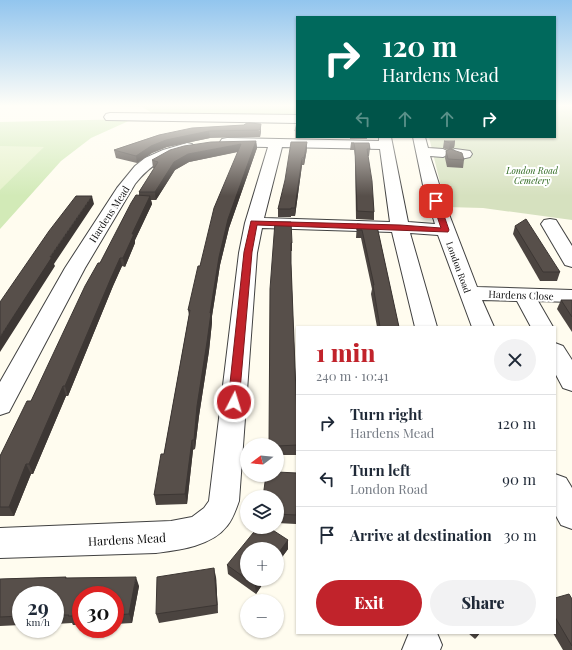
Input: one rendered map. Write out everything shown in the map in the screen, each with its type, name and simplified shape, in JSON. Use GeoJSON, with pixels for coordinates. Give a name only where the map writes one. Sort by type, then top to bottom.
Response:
{"type":"FeatureCollection","features":[{"type":"Feature","properties":{"kind":"street","name":"Hardens Mead"},"geometry":{"type":"LineString","coordinates":[[0,405],[40,329],[91,242],[139,170],[149,162],[167,153],[189,146],[208,144],[386,141]]}},
{"type":"Feature","properties":{"kind":"street"},"geometry":{"type":"LineString","coordinates":[[386,141],[404,248],[426,326]]}},
{"type":"Feature","properties":{"kind":"street","name":"Hardens Mead"},"geometry":{"type":"LineString","coordinates":[[0,543],[169,537],[197,529],[215,519],[224,501],[248,252],[254,223],[276,143]]}},
{"type":"Feature","properties":{"kind":"street"},"geometry":{"type":"LineString","coordinates":[[420,145],[454,153]]}},
{"type":"Feature","properties":{"kind":"street","name":"London Road"},"geometry":{"type":"LineString","coordinates":[[420,145],[446,230],[482,326]]}},
{"type":"Feature","properties":{"kind":"street"},"geometry":{"type":"LineString","coordinates":[[254,223],[400,227],[446,230]]}},
{"type":"Feature","properties":{"kind":"street"},"geometry":{"type":"LineString","coordinates":[[550,224],[572,261]]}},
{"type":"Feature","properties":{"kind":"street","name":"Hardens Close"},"geometry":{"type":"LineString","coordinates":[[469,293],[572,296]]}},
{"type":"Feature","properties":{"kind":"street"},"geometry":{"type":"LineString","coordinates":[[524,295],[541,326]]}},
{"type":"Feature","properties":{"kind":"street"},"geometry":{"type":"LineString","coordinates":[[556,353],[572,382]]}},
{"type":"Feature","properties":{"kind":"street"},"geometry":{"type":"LineString","coordinates":[[556,489],[572,515]]}},
{"type":"Feature","properties":{"kind":"green space"},"geometry":{"type":"Polygon","coordinates":[[[0,135],[97,135],[91,138],[61,161],[0,229],[0,135]]]}},
{"type":"Feature","properties":{"kind":"green space","name":"London Road Cemetery"},"geometry":{"type":"Polygon","coordinates":[[[556,135],[572,135],[572,220],[483,208],[446,207],[429,138],[556,138],[556,135]]]}},
{"type":"Feature","properties":{"kind":"green space"},"geometry":{"type":"Polygon","coordinates":[[[0,146],[44,147],[0,190],[0,146]]]}},
{"type":"Feature","properties":{"kind":"building"},"geometry":{"type":"Polygon","coordinates":[[[158,135],[188,135],[166,140],[151,146],[136,156],[114,150],[158,135]]]}},
{"type":"Feature","properties":{"kind":"building"},"geometry":{"type":"Polygon","coordinates":[[[256,141],[228,219],[219,257],[197,406],[194,440],[192,440],[185,494],[154,495],[161,454],[164,454],[190,310],[188,310],[198,266],[200,266],[214,208],[241,144],[188,154],[174,162],[155,192],[139,192],[158,162],[152,160],[170,150],[184,146],[211,142],[256,141]]]}},
{"type":"Feature","properties":{"kind":"building"},"geometry":{"type":"Polygon","coordinates":[[[444,141],[455,141],[450,143],[444,141]]]}},
{"type":"Feature","properties":{"kind":"building"},"geometry":{"type":"Polygon","coordinates":[[[291,142],[307,142],[304,158],[302,158],[295,208],[278,209],[285,180],[291,142]]]}},
{"type":"Feature","properties":{"kind":"building"},"geometry":{"type":"Polygon","coordinates":[[[354,143],[369,143],[370,149],[367,149],[372,181],[374,212],[357,211],[354,143]]]}},
{"type":"Feature","properties":{"kind":"building"},"geometry":{"type":"Polygon","coordinates":[[[450,149],[462,153],[464,160],[448,159],[446,151],[450,149]]]}},
{"type":"Feature","properties":{"kind":"building"},"geometry":{"type":"Polygon","coordinates":[[[136,195],[150,196],[132,234],[134,234],[123,258],[120,258],[65,386],[63,386],[29,464],[26,464],[9,507],[0,507],[0,456],[27,401],[31,401],[85,286],[98,263],[100,263],[136,195]]]}},
{"type":"Feature","properties":{"kind":"building"},"geometry":{"type":"Polygon","coordinates":[[[76,196],[92,196],[50,257],[52,257],[0,337],[0,302],[49,231],[76,196]]]}},
{"type":"Feature","properties":{"kind":"building"},"geometry":{"type":"Polygon","coordinates":[[[526,219],[560,272],[543,272],[515,226],[526,219]]]}},
{"type":"Feature","properties":{"kind":"building"},"geometry":{"type":"Polygon","coordinates":[[[275,222],[291,222],[296,445],[284,446],[284,438],[269,438],[270,289],[275,222]]]}},
{"type":"Feature","properties":{"kind":"building"},"geometry":{"type":"Polygon","coordinates":[[[357,224],[377,226],[399,326],[380,326],[374,285],[362,230],[357,230],[357,224]]]}},
{"type":"Feature","properties":{"kind":"building"},"geometry":{"type":"Polygon","coordinates":[[[561,300],[572,300],[572,317],[561,300]]]}},
{"type":"Feature","properties":{"kind":"building"},"geometry":{"type":"Polygon","coordinates":[[[284,472],[296,473],[296,515],[284,514],[284,490],[264,490],[265,482],[284,482],[284,472]]]}},
{"type":"Feature","properties":{"kind":"building"},"geometry":{"type":"Polygon","coordinates":[[[252,534],[279,534],[288,540],[284,545],[284,542],[246,542],[252,534]]]}},
{"type":"Feature","properties":{"kind":"building"},"geometry":{"type":"Polygon","coordinates":[[[240,549],[240,574],[227,565],[240,549]]]}},
{"type":"Feature","properties":{"kind":"building"},"geometry":{"type":"Polygon","coordinates":[[[214,568],[217,605],[156,614],[157,577],[214,568]]]}},
{"type":"Feature","properties":{"kind":"building"},"geometry":{"type":"Polygon","coordinates":[[[136,577],[129,614],[124,614],[124,586],[72,586],[72,616],[64,615],[64,586],[12,586],[12,616],[0,617],[0,579],[136,577]]]}},
{"type":"Feature","properties":{"kind":"building"},"geometry":{"type":"Polygon","coordinates":[[[569,594],[572,599],[572,646],[556,619],[556,598],[569,594]]]}},
{"type":"Feature","properties":{"kind":"route"},"geometry":{"type":"LineString","coordinates":[[234,402],[248,252],[254,223],[400,227],[446,230],[436,201]]}}]}
